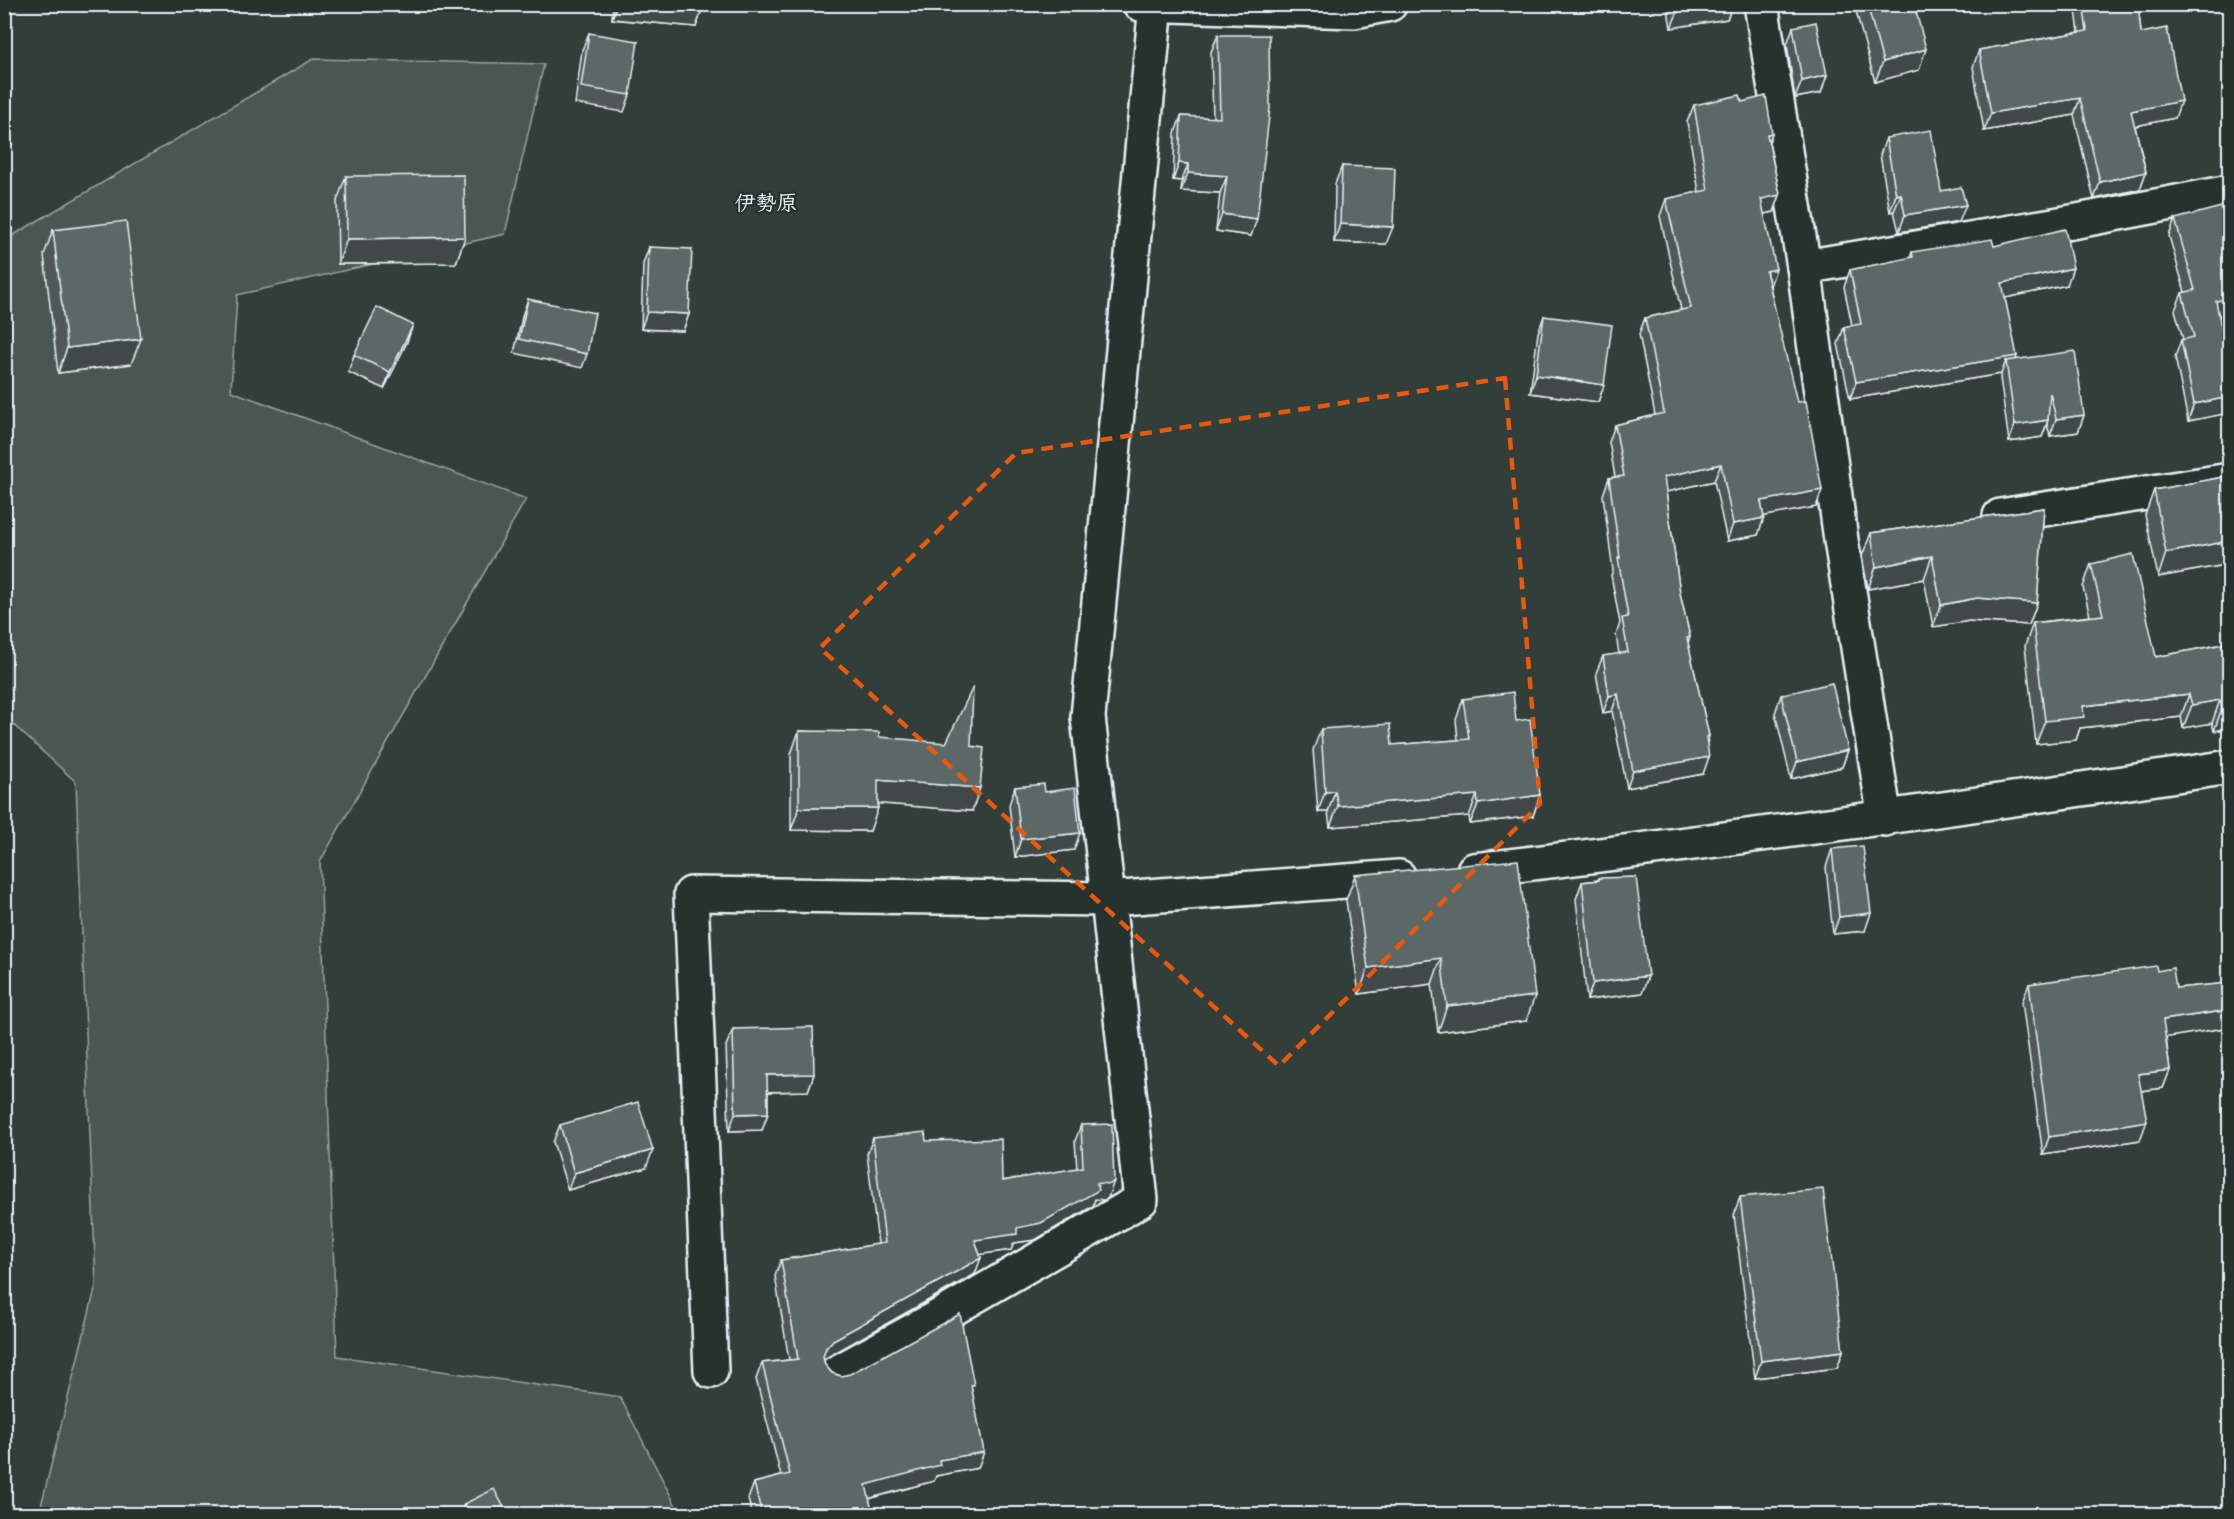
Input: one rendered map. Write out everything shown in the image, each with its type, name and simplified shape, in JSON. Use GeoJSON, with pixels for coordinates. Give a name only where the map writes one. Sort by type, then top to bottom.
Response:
{"type":"FeatureCollection","features":[{"type":"Feature","properties":{"kind":"street"},"geometry":{"type":"LineString","coordinates":[[1140,4],[1354,11],[1390,4]]}},
{"type":"Feature","properties":{"kind":"street"},"geometry":{"type":"LineString","coordinates":[[1761,4],[1804,267],[1853,538],[1885,819]]}},
{"type":"Feature","properties":{"kind":"street"},"geometry":{"type":"LineString","coordinates":[[836,1373],[1141,1200],[1088,717],[1156,5]]}},
{"type":"Feature","properties":{"kind":"street"},"geometry":{"type":"LineString","coordinates":[[1804,267],[2077,221],[2229,192]]}},
{"type":"Feature","properties":{"kind":"street"},"geometry":{"type":"LineString","coordinates":[[1971,520],[2229,480]]}},
{"type":"Feature","properties":{"kind":"street"},"geometry":{"type":"LineString","coordinates":[[711,1371],[691,894],[1108,899],[1438,874],[1640,851],[1885,819],[2229,767]]}},
{"type":"Feature","properties":{"kind":"highlighted area"},"geometry":{"type":"Polygon","coordinates":[[[1505,378],[1540,804],[1279,1066],[820,648],[1016,453],[1505,378]]]}},
{"type":"Feature","properties":{"kind":"shaded area"},"geometry":{"type":"Polygon","coordinates":[[[313,59],[544,64],[505,234],[237,295],[231,391],[526,499],[320,862],[337,1356],[620,1397],[680,1514],[39,1514],[96,1285],[76,782],[5,717],[5,240],[313,59]]]}},
{"type":"Feature","properties":{"kind":"building"},"geometry":{"type":"Polygon","coordinates":[[[1676,4],[1717,4],[1678,11],[1676,4]]]}},
{"type":"Feature","properties":{"kind":"building"},"geometry":{"type":"Polygon","coordinates":[[[1867,4],[1914,4],[1926,49],[1883,62],[1867,4]]]}},
{"type":"Feature","properties":{"kind":"building"},"geometry":{"type":"Polygon","coordinates":[[[2083,4],[2138,4],[2141,33],[2167,28],[2181,101],[2131,111],[2146,172],[2100,182],[2080,98],[1991,113],[1979,50],[2087,31],[2083,4]]]}},
{"type":"Feature","properties":{"kind":"building"},"geometry":{"type":"Polygon","coordinates":[[[1816,22],[1827,75],[1802,81],[1793,27],[1816,22]]]}},
{"type":"Feature","properties":{"kind":"building"},"geometry":{"type":"Polygon","coordinates":[[[589,33],[638,41],[630,95],[581,87],[589,33]]]}},
{"type":"Feature","properties":{"kind":"building"},"geometry":{"type":"Polygon","coordinates":[[[1218,35],[1269,35],[1270,108],[1257,219],[1222,214],[1227,176],[1188,173],[1188,164],[1179,163],[1181,116],[1220,118],[1218,35]]]}},
{"type":"Feature","properties":{"kind":"building"},"geometry":{"type":"Polygon","coordinates":[[[1740,95],[1742,102],[1766,96],[1772,133],[1767,134],[1780,195],[1761,199],[1776,269],[1766,271],[1797,402],[1806,401],[1822,490],[1761,501],[1764,518],[1733,524],[1721,464],[1664,477],[1680,593],[1690,637],[1687,638],[1709,736],[1706,737],[1709,757],[1633,771],[1618,694],[1609,696],[1603,656],[1628,652],[1622,618],[1628,617],[1618,558],[1620,558],[1609,478],[1624,476],[1615,425],[1664,413],[1645,318],[1691,308],[1666,199],[1708,190],[1694,105],[1740,95]]]}},
{"type":"Feature","properties":{"kind":"building"},"geometry":{"type":"Polygon","coordinates":[[[1931,130],[1941,191],[1961,187],[1966,205],[1905,215],[1901,194],[1896,195],[1886,138],[1931,130]]]}},
{"type":"Feature","properties":{"kind":"building"},"geometry":{"type":"Polygon","coordinates":[[[1342,166],[1395,168],[1393,227],[1340,224],[1342,166]]]}},
{"type":"Feature","properties":{"kind":"building"},"geometry":{"type":"Polygon","coordinates":[[[464,175],[465,237],[347,239],[346,176],[464,175]]]}},
{"type":"Feature","properties":{"kind":"building"},"geometry":{"type":"Polygon","coordinates":[[[2229,205],[2229,298],[2216,301],[2229,370],[2229,397],[2194,404],[2181,340],[2194,337],[2182,293],[2195,290],[2175,219],[2229,205]]]}},
{"type":"Feature","properties":{"kind":"building"},"geometry":{"type":"Polygon","coordinates":[[[126,221],[141,339],[67,348],[53,230],[126,221]]]}},
{"type":"Feature","properties":{"kind":"building"},"geometry":{"type":"Polygon","coordinates":[[[2065,229],[2073,268],[2002,283],[2017,356],[1856,382],[1844,327],[1861,324],[1850,270],[1913,257],[1912,252],[1992,239],[1994,246],[2065,229]]]}},
{"type":"Feature","properties":{"kind":"building"},"geometry":{"type":"Polygon","coordinates":[[[649,247],[692,249],[689,314],[647,312],[649,247]]]}},
{"type":"Feature","properties":{"kind":"building"},"geometry":{"type":"Polygon","coordinates":[[[528,299],[595,313],[587,354],[519,339],[528,299]]]}},
{"type":"Feature","properties":{"kind":"building"},"geometry":{"type":"Polygon","coordinates":[[[377,307],[413,325],[390,372],[354,355],[377,307]]]}},
{"type":"Feature","properties":{"kind":"building"},"geometry":{"type":"Polygon","coordinates":[[[1544,316],[1612,325],[1604,385],[1536,375],[1544,316]]]}},
{"type":"Feature","properties":{"kind":"building"},"geometry":{"type":"Polygon","coordinates":[[[2075,351],[2084,415],[2056,419],[2050,393],[2048,420],[2015,425],[2006,361],[2075,351]]]}},
{"type":"Feature","properties":{"kind":"building"},"geometry":{"type":"Polygon","coordinates":[[[2229,476],[2229,541],[2166,553],[2154,490],[2229,476]]]}},
{"type":"Feature","properties":{"kind":"building"},"geometry":{"type":"Polygon","coordinates":[[[2044,508],[2037,603],[1977,598],[1941,605],[1932,556],[1876,567],[1871,533],[2044,508]]]}},
{"type":"Feature","properties":{"kind":"building"},"geometry":{"type":"Polygon","coordinates":[[[2133,554],[2156,657],[2229,643],[2229,706],[2222,708],[2220,700],[2192,705],[2189,694],[2083,706],[2084,717],[2045,721],[2033,623],[2103,615],[2091,564],[2133,554]]]}},
{"type":"Feature","properties":{"kind":"building"},"geometry":{"type":"Polygon","coordinates":[[[1832,683],[1848,750],[1797,762],[1781,695],[1832,683]]]}},
{"type":"Feature","properties":{"kind":"building"},"geometry":{"type":"Polygon","coordinates":[[[973,687],[971,746],[984,748],[980,788],[878,780],[878,808],[799,808],[799,731],[879,732],[879,737],[946,743],[973,687]]]}},
{"type":"Feature","properties":{"kind":"building"},"geometry":{"type":"Polygon","coordinates":[[[1513,692],[1516,721],[1530,719],[1540,795],[1478,804],[1477,795],[1338,806],[1335,791],[1325,792],[1321,729],[1390,724],[1392,745],[1469,739],[1463,699],[1513,692]]]}},
{"type":"Feature","properties":{"kind":"building"},"geometry":{"type":"Polygon","coordinates":[[[1044,784],[1045,792],[1075,788],[1080,833],[1021,839],[1015,787],[1044,784]]]}},
{"type":"Feature","properties":{"kind":"building"},"geometry":{"type":"Polygon","coordinates":[[[1863,846],[1871,913],[1839,917],[1832,849],[1863,846]]]}},
{"type":"Feature","properties":{"kind":"building"},"geometry":{"type":"Polygon","coordinates":[[[1518,860],[1535,996],[1447,1006],[1441,958],[1368,968],[1355,875],[1518,860]]]}},
{"type":"Feature","properties":{"kind":"building"},"geometry":{"type":"Polygon","coordinates":[[[1636,877],[1648,976],[1593,983],[1582,882],[1599,880],[1599,878],[1636,877]]]}},
{"type":"Feature","properties":{"kind":"building"},"geometry":{"type":"Polygon","coordinates":[[[2156,966],[2157,971],[2173,968],[2176,988],[2229,983],[2229,1010],[2163,1020],[2170,1070],[2138,1074],[2147,1121],[2049,1137],[2029,984],[2156,966]]]}},
{"type":"Feature","properties":{"kind":"building"},"geometry":{"type":"Polygon","coordinates":[[[813,1027],[814,1074],[767,1075],[768,1113],[735,1114],[733,1029],[813,1027]]]}},
{"type":"Feature","properties":{"kind":"building"},"geometry":{"type":"Polygon","coordinates":[[[638,1102],[653,1150],[574,1173],[560,1125],[638,1102]]]}},
{"type":"Feature","properties":{"kind":"building"},"geometry":{"type":"Polygon","coordinates":[[[1112,1124],[1114,1181],[1110,1184],[1097,1183],[1099,1190],[1041,1223],[1017,1228],[1017,1234],[975,1240],[981,1258],[833,1340],[826,1348],[823,1357],[825,1365],[832,1373],[841,1376],[850,1374],[960,1314],[984,1452],[939,1460],[940,1465],[866,1485],[873,1515],[785,1515],[784,1511],[762,1515],[754,1483],[790,1474],[762,1363],[798,1359],[781,1260],[885,1243],[873,1138],[925,1132],[926,1141],[1001,1139],[1002,1181],[1083,1167],[1081,1125],[1112,1124]]]}},
{"type":"Feature","properties":{"kind":"building"},"geometry":{"type":"Polygon","coordinates":[[[1823,1189],[1843,1351],[1761,1361],[1740,1197],[1823,1189]]]}},
{"type":"Feature","properties":{"kind":"building"},"geometry":{"type":"Polygon","coordinates":[[[494,1489],[508,1515],[470,1515],[464,1504],[494,1489]]]}},
{"type":"Feature","properties":{"kind":"district","name":"伊勢原"},"geometry":{"type":"Point","coordinates":[766,206]}}]}
